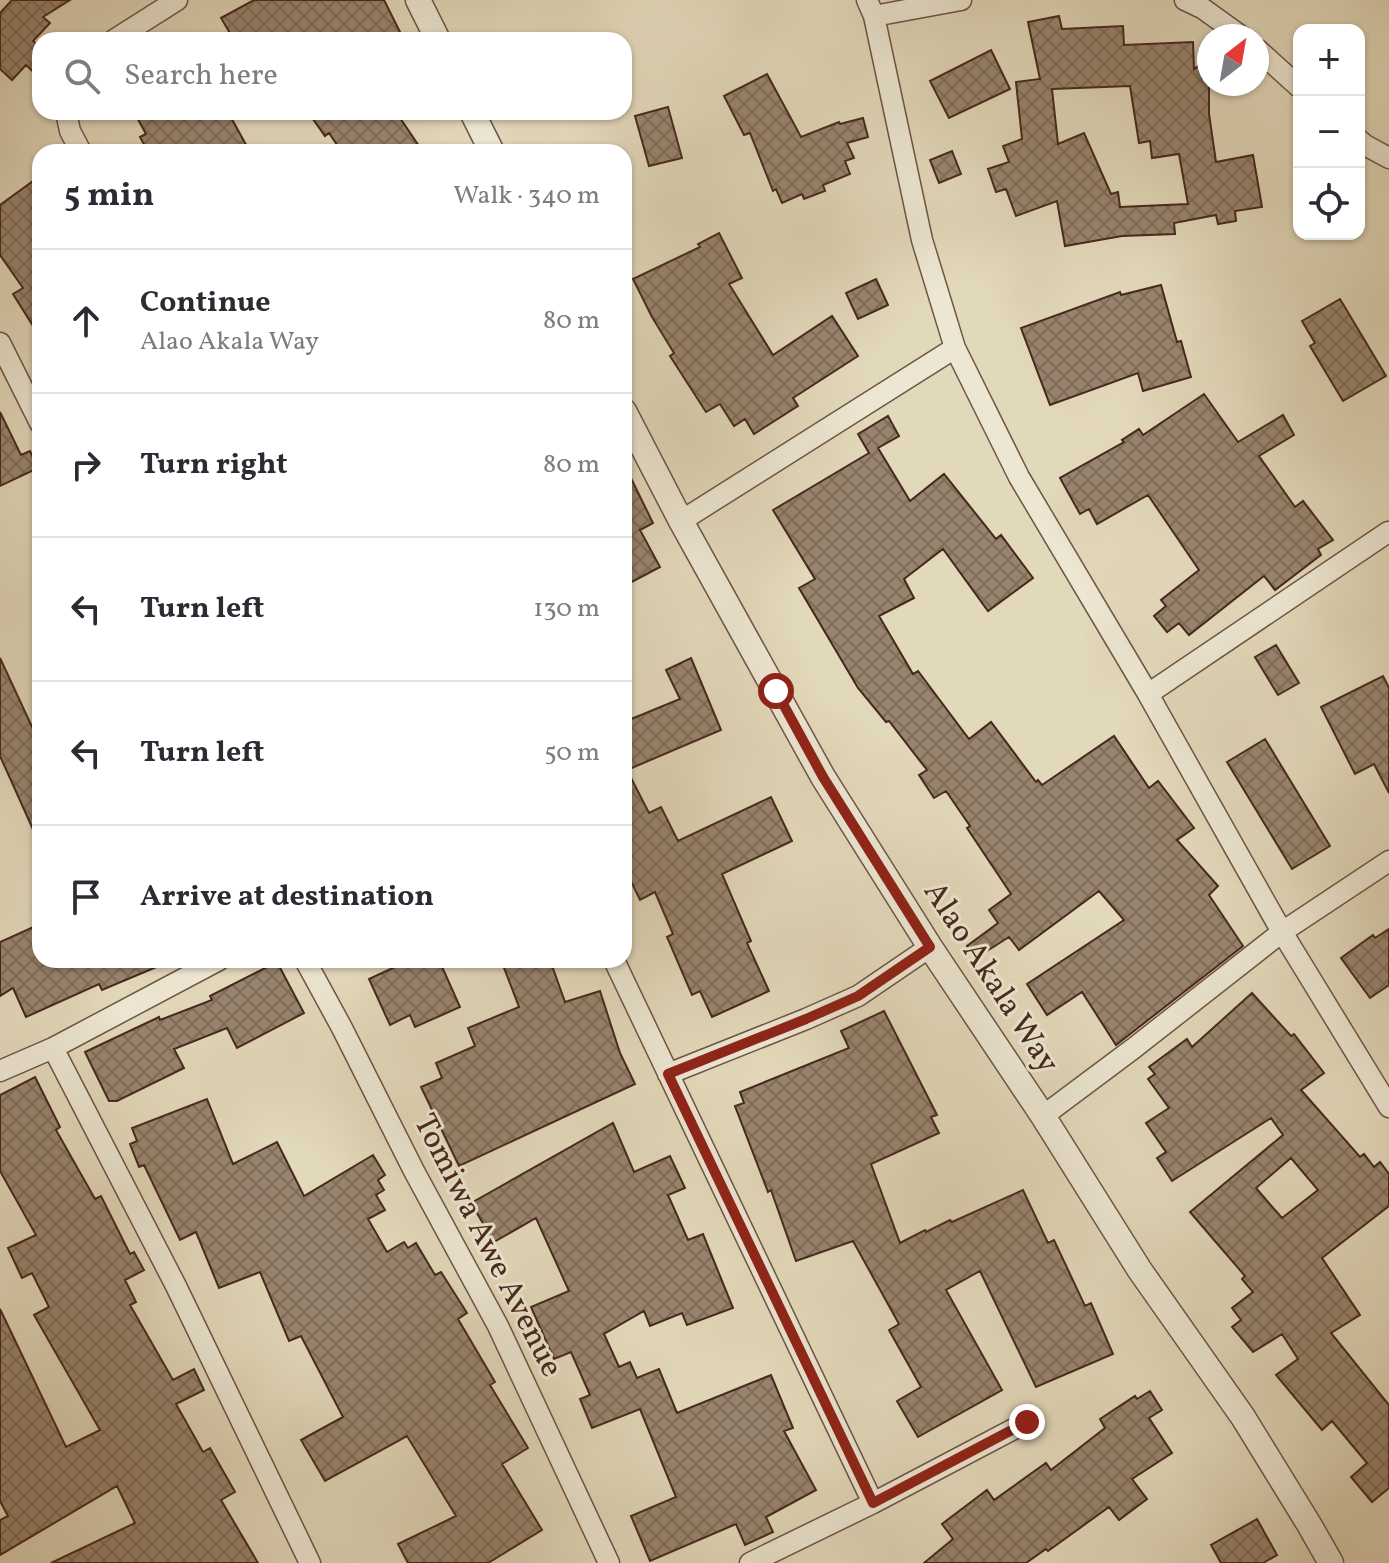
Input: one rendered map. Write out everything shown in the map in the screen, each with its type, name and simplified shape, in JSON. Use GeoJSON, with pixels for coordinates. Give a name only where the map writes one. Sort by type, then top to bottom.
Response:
{"type":"FeatureCollection","features":[{"type":"Feature","properties":{"kind":"street"},"geometry":{"type":"LineString","coordinates":[[127,32],[177,0]]}},
{"type":"Feature","properties":{"kind":"street"},"geometry":{"type":"LineString","coordinates":[[418,0],[434,32]]}},
{"type":"Feature","properties":{"kind":"street"},"geometry":{"type":"LineString","coordinates":[[961,0],[871,8],[922,240],[955,348],[1019,477],[1148,694],[1282,932],[1389,1107]]}},
{"type":"Feature","properties":{"kind":"street"},"geometry":{"type":"LineString","coordinates":[[1185,0],[1224,24]]}},
{"type":"Feature","properties":{"kind":"street"},"geometry":{"type":"LineString","coordinates":[[1269,60],[1293,82]]}},
{"type":"Feature","properties":{"kind":"street"},"geometry":{"type":"LineString","coordinates":[[68,120],[77,144]]}},
{"type":"Feature","properties":{"kind":"street"},"geometry":{"type":"LineString","coordinates":[[476,120],[488,144]]}},
{"type":"Feature","properties":{"kind":"street"},"geometry":{"type":"LineString","coordinates":[[1365,145],[1389,158]]}},
{"type":"Feature","properties":{"kind":"street"},"geometry":{"type":"LineString","coordinates":[[0,343],[32,407]]}},
{"type":"Feature","properties":{"kind":"street"},"geometry":{"type":"LineString","coordinates":[[681,521],[955,348]]}},
{"type":"Feature","properties":{"kind":"street","name":"Alao Akala Way"},"geometry":{"type":"LineString","coordinates":[[632,426],[823,777],[1139,1269],[1243,1417],[1331,1563]]}},
{"type":"Feature","properties":{"kind":"street"},"geometry":{"type":"LineString","coordinates":[[1148,694],[1388,532]]}},
{"type":"Feature","properties":{"kind":"street"},"geometry":{"type":"LineString","coordinates":[[1043,1116],[1282,932],[1389,861]]}},
{"type":"Feature","properties":{"kind":"street"},"geometry":{"type":"LineString","coordinates":[[668,1074],[858,996],[930,947]]}},
{"type":"Feature","properties":{"kind":"street"},"geometry":{"type":"LineString","coordinates":[[0,1071],[53,1048],[204,968]]}},
{"type":"Feature","properties":{"kind":"street","name":"Tomiwa Awe Avenue"},"geometry":{"type":"LineString","coordinates":[[309,968],[498,1326],[609,1563]]}},
{"type":"Feature","properties":{"kind":"street"},"geometry":{"type":"LineString","coordinates":[[618,968],[873,1503]]}},
{"type":"Feature","properties":{"kind":"street"},"geometry":{"type":"LineString","coordinates":[[53,1048],[176,1286],[310,1563]]}},
{"type":"Feature","properties":{"kind":"street"},"geometry":{"type":"LineString","coordinates":[[750,1563],[1027,1422]]}},
{"type":"Feature","properties":{"kind":"building"},"geometry":{"type":"Polygon","coordinates":[[[12,0],[70,0],[43,17],[50,23],[42,32],[32,32],[32,71],[26,65],[12,80],[0,69],[0,13],[12,0]]]}},
{"type":"Feature","properties":{"kind":"building"},"geometry":{"type":"Polygon","coordinates":[[[254,0],[384,0],[400,32],[229,32],[221,18],[254,0]]]}},
{"type":"Feature","properties":{"kind":"building"},"geometry":{"type":"Polygon","coordinates":[[[1059,16],[1062,29],[1123,26],[1124,45],[1193,42],[1197,96],[1209,96],[1216,162],[1253,155],[1262,207],[1235,211],[1236,221],[1218,224],[1216,215],[1174,223],[1175,234],[1122,236],[1065,246],[1057,201],[1016,216],[1006,189],[996,192],[988,169],[1009,162],[1003,146],[1022,139],[1016,82],[1040,79],[1028,22],[1059,16]],[[1130,86],[1052,89],[1058,144],[1084,133],[1111,194],[1118,192],[1120,207],[1188,204],[1179,154],[1152,158],[1150,141],[1139,143],[1130,86]]]}},
{"type":"Feature","properties":{"kind":"building"},"geometry":{"type":"Polygon","coordinates":[[[991,50],[1010,89],[949,118],[930,81],[991,50]]]}},
{"type":"Feature","properties":{"kind":"building"},"geometry":{"type":"Polygon","coordinates":[[[767,74],[801,137],[839,122],[863,118],[868,137],[847,143],[854,158],[845,161],[850,174],[823,185],[825,191],[804,199],[802,194],[782,203],[776,189],[773,191],[750,133],[744,135],[724,96],[767,74]]]}},
{"type":"Feature","properties":{"kind":"building"},"geometry":{"type":"Polygon","coordinates":[[[668,107],[682,158],[649,166],[635,116],[668,107]]]}},
{"type":"Feature","properties":{"kind":"building"},"geometry":{"type":"Polygon","coordinates":[[[138,120],[232,120],[246,144],[144,144],[140,137],[146,134],[138,120]]]}},
{"type":"Feature","properties":{"kind":"building"},"geometry":{"type":"Polygon","coordinates":[[[314,120],[401,120],[418,144],[337,144],[329,133],[325,136],[314,120]]]}},
{"type":"Feature","properties":{"kind":"building"},"geometry":{"type":"Polygon","coordinates":[[[952,151],[961,174],[939,183],[930,160],[952,151]]]}},
{"type":"Feature","properties":{"kind":"building"},"geometry":{"type":"Polygon","coordinates":[[[32,182],[32,324],[13,294],[23,288],[0,255],[0,205],[32,182]]]}},
{"type":"Feature","properties":{"kind":"building"},"geometry":{"type":"Polygon","coordinates":[[[719,233],[742,278],[729,284],[773,355],[832,316],[858,356],[793,398],[798,406],[754,434],[745,419],[734,426],[720,404],[706,412],[670,356],[674,353],[633,279],[700,247],[698,244],[719,233]]]}},
{"type":"Feature","properties":{"kind":"building"},"geometry":{"type":"Polygon","coordinates":[[[876,279],[888,305],[858,319],[846,293],[876,279]]]}},
{"type":"Feature","properties":{"kind":"building"},"geometry":{"type":"Polygon","coordinates":[[[1161,285],[1177,342],[1181,341],[1191,377],[1143,391],[1138,373],[1050,405],[1021,328],[1120,292],[1121,295],[1161,285]]]}},
{"type":"Feature","properties":{"kind":"building"},"geometry":{"type":"Polygon","coordinates":[[[1340,299],[1386,376],[1343,401],[1310,346],[1315,343],[1302,321],[1340,299]]]}},
{"type":"Feature","properties":{"kind":"building"},"geometry":{"type":"Polygon","coordinates":[[[1204,394],[1238,442],[1283,415],[1294,435],[1259,456],[1295,507],[1303,501],[1333,540],[1318,549],[1321,555],[1275,590],[1264,576],[1189,635],[1179,623],[1167,632],[1154,616],[1166,606],[1161,600],[1199,570],[1148,495],[1097,524],[1089,509],[1080,514],[1060,478],[1124,442],[1122,440],[1139,429],[1143,435],[1204,394]]]}},
{"type":"Feature","properties":{"kind":"building"},"geometry":{"type":"Polygon","coordinates":[[[0,412],[21,455],[30,451],[32,471],[0,486],[0,412]]]}},
{"type":"Feature","properties":{"kind":"building"},"geometry":{"type":"Polygon","coordinates":[[[888,416],[899,436],[878,448],[910,501],[944,474],[996,539],[1001,535],[1033,578],[988,611],[943,549],[904,579],[914,598],[879,616],[913,674],[918,671],[969,739],[991,722],[1036,782],[1038,780],[1042,785],[1114,736],[1149,788],[1158,781],[1194,828],[1177,840],[1218,886],[1209,895],[1243,946],[1116,1045],[1082,992],[1047,1015],[1027,984],[1124,920],[1099,891],[1019,950],[1009,937],[976,958],[967,946],[998,923],[989,910],[1011,894],[946,791],[934,798],[919,775],[927,770],[889,721],[886,722],[858,688],[799,588],[815,579],[773,510],[869,453],[858,434],[888,416]]]}},
{"type":"Feature","properties":{"kind":"building"},"geometry":{"type":"Polygon","coordinates":[[[632,480],[653,523],[640,530],[660,567],[632,582],[632,480]]]}},
{"type":"Feature","properties":{"kind":"building"},"geometry":{"type":"Polygon","coordinates":[[[1276,645],[1299,683],[1278,695],[1255,657],[1276,645]]]}},
{"type":"Feature","properties":{"kind":"building"},"geometry":{"type":"Polygon","coordinates":[[[0,658],[32,727],[32,827],[0,756],[0,658]]]}},
{"type":"Feature","properties":{"kind":"building"},"geometry":{"type":"Polygon","coordinates":[[[691,658],[721,730],[632,768],[632,719],[680,699],[666,670],[691,658]]]}},
{"type":"Feature","properties":{"kind":"building"},"geometry":{"type":"Polygon","coordinates":[[[1383,676],[1389,688],[1389,793],[1374,764],[1355,774],[1321,707],[1383,676]]]}},
{"type":"Feature","properties":{"kind":"building"},"geometry":{"type":"Polygon","coordinates":[[[1265,739],[1330,846],[1292,869],[1227,762],[1265,739]]]}},
{"type":"Feature","properties":{"kind":"building"},"geometry":{"type":"Polygon","coordinates":[[[632,780],[649,813],[661,807],[678,841],[771,797],[792,841],[722,874],[751,941],[747,943],[769,991],[712,1017],[700,991],[692,995],[667,937],[673,934],[655,892],[640,900],[632,884],[632,780]]]}},
{"type":"Feature","properties":{"kind":"building"},"geometry":{"type":"Polygon","coordinates":[[[32,928],[32,968],[154,968],[102,990],[99,984],[26,1017],[13,988],[0,996],[0,942],[32,928]]]}},
{"type":"Feature","properties":{"kind":"building"},"geometry":{"type":"Polygon","coordinates":[[[1389,929],[1389,985],[1370,998],[1341,958],[1373,935],[1375,938],[1389,929]]]}},
{"type":"Feature","properties":{"kind":"building"},"geometry":{"type":"Polygon","coordinates":[[[265,968],[280,968],[304,1013],[237,1048],[227,1028],[174,1049],[184,1068],[117,1101],[109,1101],[85,1052],[159,1017],[160,1020],[212,1000],[210,996],[265,968]]]}},
{"type":"Feature","properties":{"kind":"building"},"geometry":{"type":"Polygon","coordinates":[[[393,968],[443,968],[460,1007],[415,1027],[410,1015],[390,1025],[369,979],[393,968]]]}},
{"type":"Feature","properties":{"kind":"building"},"geometry":{"type":"Polygon","coordinates":[[[504,968],[553,968],[565,1002],[600,991],[620,1053],[635,1084],[459,1166],[421,1087],[442,1078],[436,1063],[475,1046],[468,1028],[519,1007],[504,968]]]}},
{"type":"Feature","properties":{"kind":"building"},"geometry":{"type":"Polygon","coordinates":[[[1252,993],[1291,1036],[1294,1034],[1324,1073],[1301,1090],[1360,1157],[1364,1154],[1374,1167],[1380,1162],[1389,1174],[1389,1206],[1322,1258],[1360,1315],[1331,1333],[1389,1405],[1389,1488],[1372,1502],[1351,1477],[1367,1463],[1332,1421],[1322,1430],[1276,1375],[1298,1359],[1282,1334],[1253,1352],[1232,1327],[1241,1320],[1232,1308],[1253,1292],[1242,1279],[1245,1276],[1190,1212],[1283,1135],[1271,1118],[1172,1181],[1157,1158],[1166,1152],[1146,1123],[1169,1108],[1148,1079],[1155,1074],[1149,1067],[1187,1039],[1192,1047],[1252,993]],[[1291,1158],[1256,1188],[1282,1218],[1318,1190],[1291,1158]]]}},
{"type":"Feature","properties":{"kind":"building"},"geometry":{"type":"Polygon","coordinates":[[[884,1011],[937,1115],[931,1117],[939,1133],[871,1164],[900,1243],[1023,1190],[1048,1243],[1054,1240],[1085,1306],[1091,1303],[1113,1354],[1036,1387],[980,1271],[946,1290],[1002,1390],[918,1437],[897,1401],[921,1387],[889,1330],[899,1324],[853,1241],[796,1261],[771,1190],[768,1192],[735,1106],[744,1103],[740,1092],[849,1048],[841,1031],[884,1011]]]}},
{"type":"Feature","properties":{"kind":"building"},"geometry":{"type":"Polygon","coordinates":[[[35,1077],[60,1127],[56,1130],[95,1199],[101,1196],[130,1254],[134,1252],[144,1270],[125,1280],[136,1302],[130,1305],[173,1380],[194,1369],[204,1390],[176,1404],[203,1452],[210,1448],[235,1492],[221,1500],[258,1563],[51,1563],[135,1523],[117,1486],[0,1555],[0,1520],[8,1516],[0,1501],[0,1309],[66,1447],[100,1430],[34,1315],[49,1307],[32,1273],[22,1278],[8,1248],[36,1235],[0,1171],[0,1095],[35,1077]]]}},
{"type":"Feature","properties":{"kind":"building"},"geometry":{"type":"Polygon","coordinates":[[[207,1099],[233,1164],[277,1142],[304,1196],[373,1155],[385,1175],[378,1180],[384,1190],[376,1195],[385,1210],[368,1219],[387,1252],[404,1242],[408,1248],[416,1243],[435,1275],[441,1272],[467,1313],[458,1319],[495,1382],[490,1385],[528,1448],[502,1464],[542,1530],[488,1563],[408,1563],[398,1544],[456,1516],[407,1436],[325,1481],[301,1440],[343,1417],[301,1336],[289,1341],[260,1272],[219,1288],[196,1232],[180,1240],[144,1165],[139,1167],[130,1144],[137,1141],[132,1128],[207,1099]]]}},
{"type":"Feature","properties":{"kind":"building"},"geometry":{"type":"Polygon","coordinates":[[[613,1123],[634,1172],[670,1156],[685,1188],[668,1195],[688,1240],[703,1234],[733,1308],[687,1325],[682,1313],[650,1326],[644,1311],[604,1334],[619,1367],[630,1362],[637,1378],[659,1369],[677,1413],[771,1375],[793,1428],[784,1431],[816,1490],[766,1517],[773,1532],[745,1545],[736,1524],[650,1561],[631,1516],[676,1497],[640,1409],[592,1428],[580,1399],[590,1395],[571,1352],[554,1359],[531,1307],[569,1291],[536,1218],[494,1242],[471,1203],[613,1123]]]}},
{"type":"Feature","properties":{"kind":"building"},"geometry":{"type":"Polygon","coordinates":[[[1150,1391],[1162,1410],[1149,1418],[1172,1453],[1132,1479],[1147,1499],[1119,1520],[1109,1507],[1026,1563],[924,1563],[953,1539],[942,1524],[987,1490],[994,1500],[1046,1463],[1051,1470],[1105,1428],[1100,1419],[1135,1396],[1137,1399],[1150,1391]]]}},
{"type":"Feature","properties":{"kind":"building"},"geometry":{"type":"Polygon","coordinates":[[[1257,1519],[1277,1555],[1263,1563],[1221,1563],[1211,1545],[1257,1519]]]}},
{"type":"Feature","properties":{"kind":"route"},"geometry":{"type":"LineString","coordinates":[[776,691],[823,777],[930,947],[858,996],[668,1074],[873,1503],[1027,1422]]}}]}
